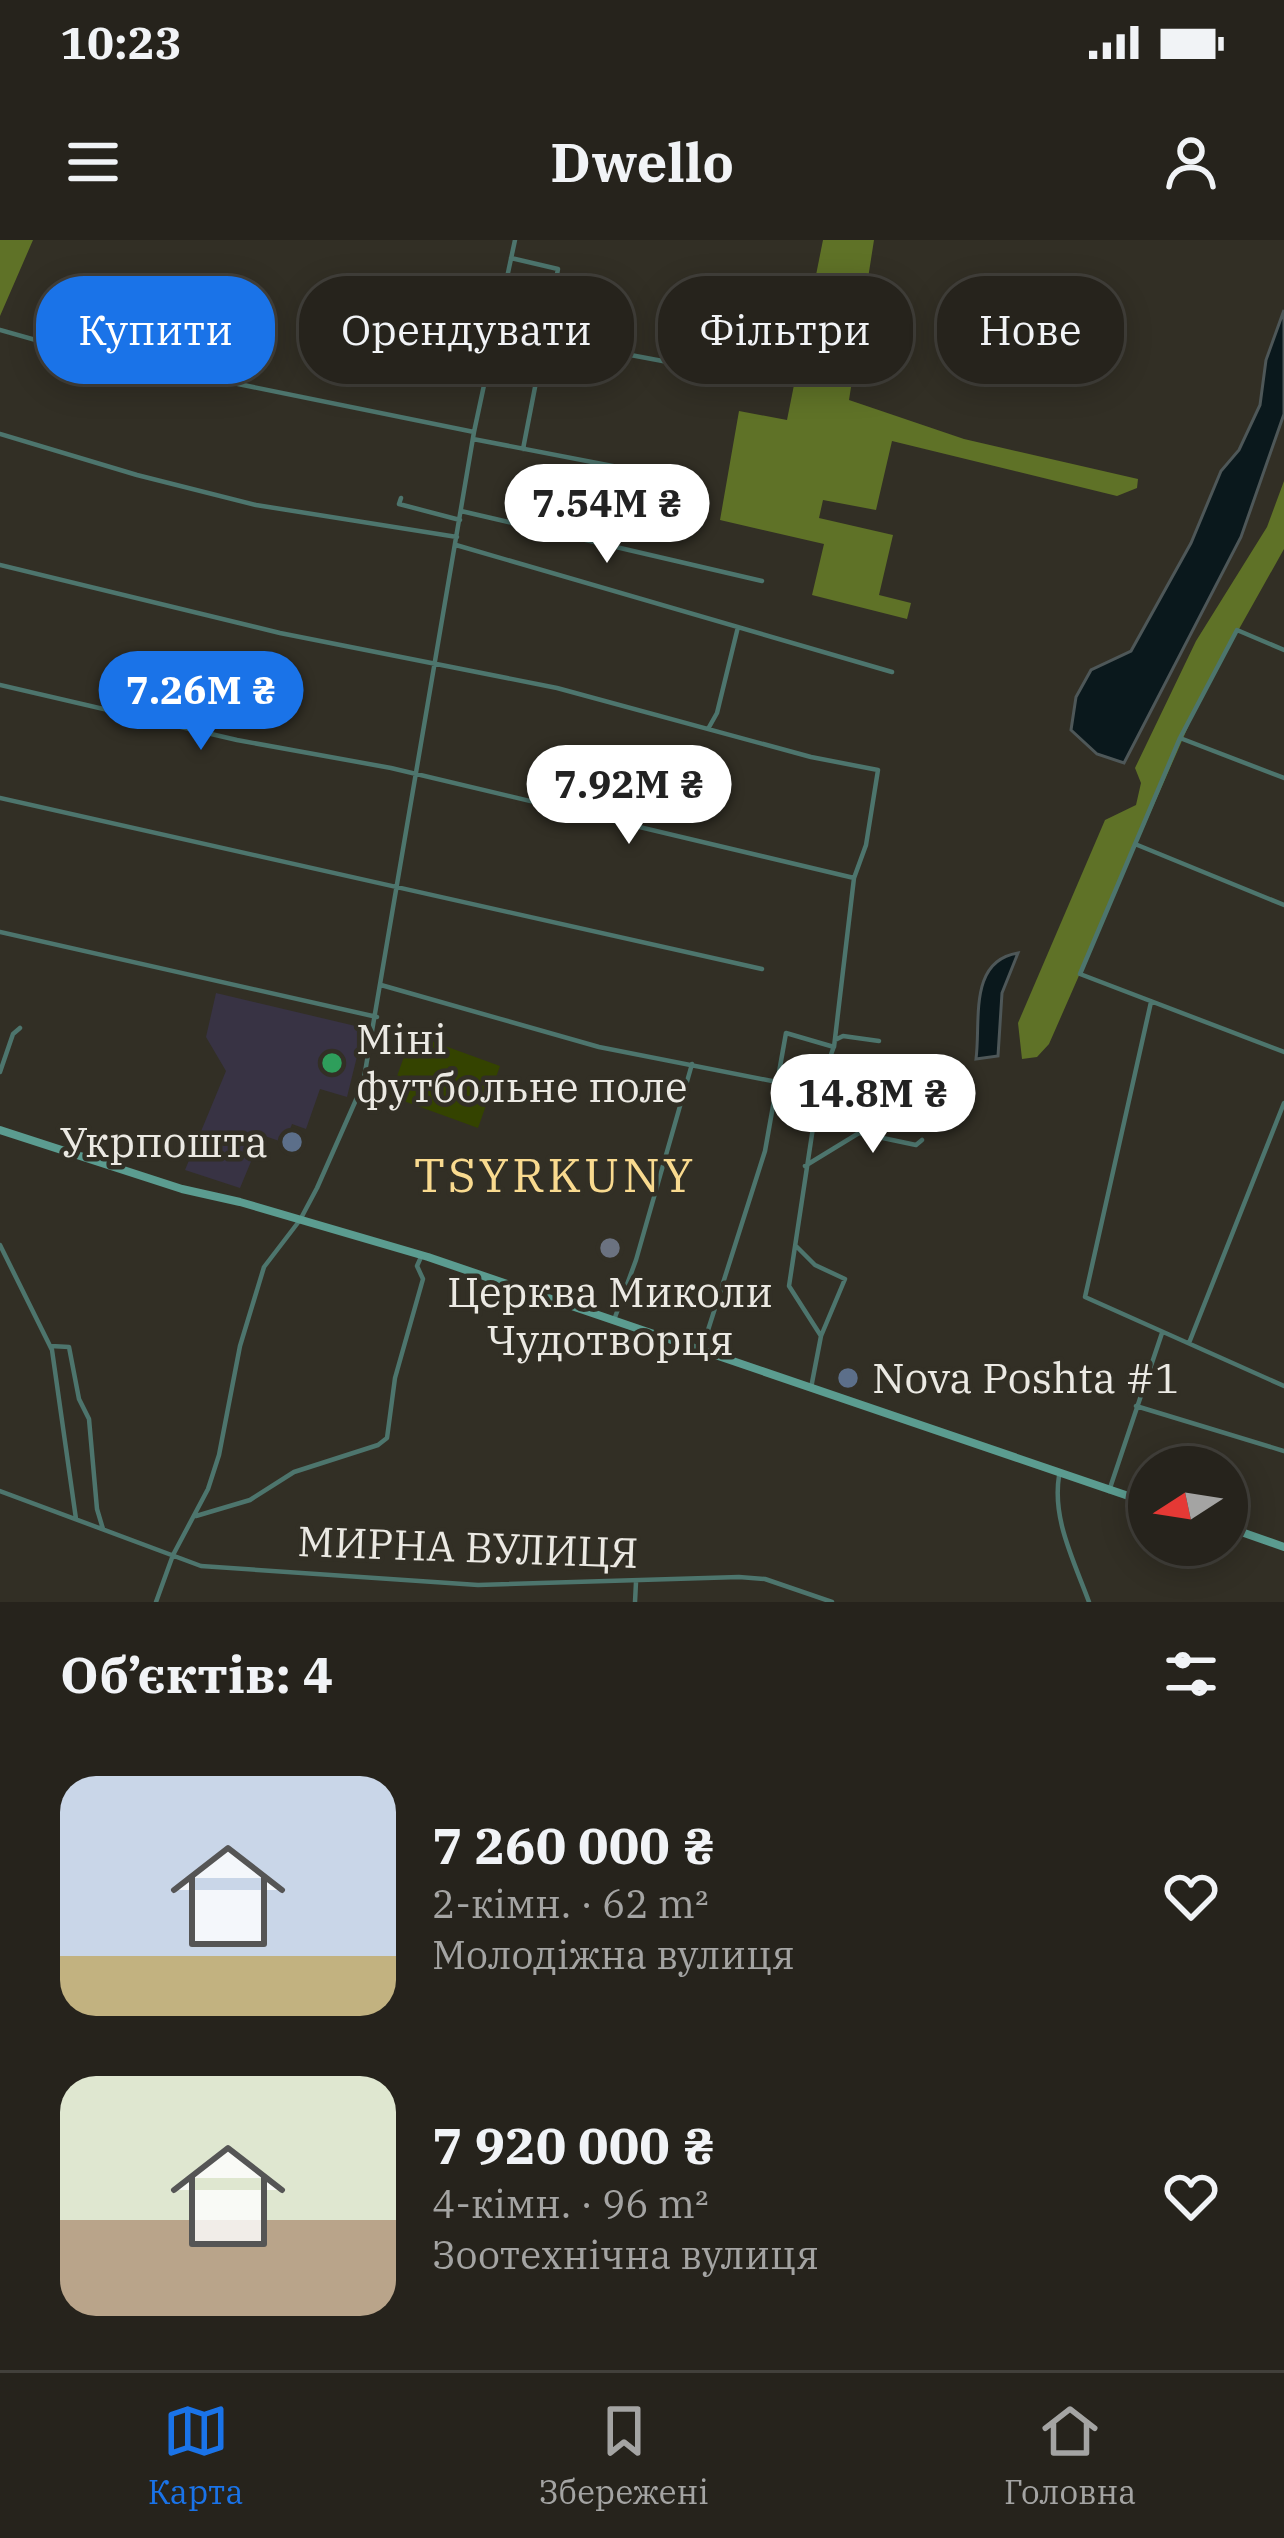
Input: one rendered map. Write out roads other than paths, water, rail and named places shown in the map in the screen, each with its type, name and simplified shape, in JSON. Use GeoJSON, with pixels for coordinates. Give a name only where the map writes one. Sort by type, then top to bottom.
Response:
{"type":"FeatureCollection","features":[{"type":"Feature","properties":{"kind":"street"},"geometry":{"type":"LineString","coordinates":[[507,276],[515,240]]}},
{"type":"Feature","properties":{"kind":"street"},"geometry":{"type":"LineString","coordinates":[[511,258],[558,269],[557,276]]}},
{"type":"Feature","properties":{"kind":"street"},"geometry":{"type":"LineString","coordinates":[[0,330],[71,350],[654,474]]}},
{"type":"Feature","properties":{"kind":"street"},"geometry":{"type":"LineString","coordinates":[[156,1602],[219,1455],[251,1303],[265,1267],[300,1220],[364,1084],[413,776],[485,384]]}},
{"type":"Feature","properties":{"kind":"street"},"geometry":{"type":"LineString","coordinates":[[523,449],[535,384]]}},
{"type":"Feature","properties":{"kind":"street"},"geometry":{"type":"LineString","coordinates":[[0,434],[137,476],[256,505],[456,541],[892,672]]}},
{"type":"Feature","properties":{"kind":"street"},"geometry":{"type":"LineString","coordinates":[[401,499],[399,505],[762,580]]}},
{"type":"Feature","properties":{"kind":"street"},"geometry":{"type":"LineString","coordinates":[[0,565],[280,633],[557,688],[878,770],[866,845],[854,878],[834,1043],[819,1088],[789,1286],[821,1336]]}},
{"type":"Feature","properties":{"kind":"street"},"geometry":{"type":"LineString","coordinates":[[708,729],[717,713],[739,626]]}},
{"type":"Feature","properties":{"kind":"street"},"geometry":{"type":"LineString","coordinates":[[1284,650],[1237,630],[1180,738],[1080,974],[1284,1052]]}},
{"type":"Feature","properties":{"kind":"street"},"geometry":{"type":"LineString","coordinates":[[0,685],[854,878]]}},
{"type":"Feature","properties":{"kind":"street"},"geometry":{"type":"LineString","coordinates":[[1180,738],[1284,778]]}},
{"type":"Feature","properties":{"kind":"street"},"geometry":{"type":"LineString","coordinates":[[0,798],[761,969]]}},
{"type":"Feature","properties":{"kind":"street"},"geometry":{"type":"LineString","coordinates":[[1135,844],[1284,905]]}},
{"type":"Feature","properties":{"kind":"street"},"geometry":{"type":"LineString","coordinates":[[0,932],[377,1017]]}},
{"type":"Feature","properties":{"kind":"street"},"geometry":{"type":"LineString","coordinates":[[380,985],[599,1047],[777,1082]]}},
{"type":"Feature","properties":{"kind":"street"},"geometry":{"type":"LineString","coordinates":[[1151,1002],[1084,1297],[1284,1386]]}},
{"type":"Feature","properties":{"kind":"street"},"geometry":{"type":"LineString","coordinates":[[0,1072],[13,1034],[20,1028]]}},
{"type":"Feature","properties":{"kind":"street"},"geometry":{"type":"LineString","coordinates":[[702,1349],[765,1151],[786,1033],[834,1043],[843,1036],[879,1040]]}},
{"type":"Feature","properties":{"kind":"street"},"geometry":{"type":"LineString","coordinates":[[614,1320],[692,1064]]}},
{"type":"Feature","properties":{"kind":"street"},"geometry":{"type":"LineString","coordinates":[[1188,1344],[1284,1103]]}},
{"type":"Feature","properties":{"kind":"street"},"geometry":{"type":"LineString","coordinates":[[0,1130],[182,1189],[422,1256],[1128,1497]]}},
{"type":"Feature","properties":{"kind":"street"},"geometry":{"type":"LineString","coordinates":[[806,1166],[859,1133],[916,1145],[922,1140]]}},
{"type":"Feature","properties":{"kind":"street"},"geometry":{"type":"LineString","coordinates":[[0,1245],[50,1346],[77,1521]]}},
{"type":"Feature","properties":{"kind":"street"},"geometry":{"type":"LineString","coordinates":[[796,1246],[815,1265],[845,1279],[821,1336],[812,1388]]}},
{"type":"Feature","properties":{"kind":"street"},"geometry":{"type":"LineString","coordinates":[[196,1516],[250,1500],[294,1472],[387,1438],[395,1378],[423,1279],[418,1266],[422,1256]]}},
{"type":"Feature","properties":{"kind":"street"},"geometry":{"type":"LineString","coordinates":[[1109,1491],[1162,1333]]}},
{"type":"Feature","properties":{"kind":"street"},"geometry":{"type":"LineString","coordinates":[[50,1346],[69,1348],[88,1419],[103,1529]]}},
{"type":"Feature","properties":{"kind":"street"},"geometry":{"type":"LineString","coordinates":[[1136,1406],[1284,1451]]}},
{"type":"Feature","properties":{"kind":"street"},"geometry":{"type":"LineString","coordinates":[[1059,1474],[1055,1497],[1060,1522],[1089,1602]]}},
{"type":"Feature","properties":{"kind":"street","name":"МИРНА ВУЛИЦЯ"},"geometry":{"type":"LineString","coordinates":[[0,1491],[200,1566],[478,1585],[766,1579],[832,1602]]}},
{"type":"Feature","properties":{"kind":"street"},"geometry":{"type":"LineString","coordinates":[[1248,1534],[1284,1547]]}},
{"type":"Feature","properties":{"kind":"street"},"geometry":{"type":"LineString","coordinates":[[634,1602],[636,1582]]}},
{"type":"Feature","properties":{"kind":"place","name":"Міні футбольне поле"},"geometry":{"type":"Point","coordinates":[332,1063]}},
{"type":"Feature","properties":{"kind":"place","name":"Укрпошта"},"geometry":{"type":"Point","coordinates":[292,1142]}},
{"type":"Feature","properties":{"kind":"place","name":"Церква Миколи Чудотворця"},"geometry":{"type":"Point","coordinates":[610,1248]}},
{"type":"Feature","properties":{"kind":"place","name":"Nova Poshta #1"},"geometry":{"type":"Point","coordinates":[848,1378]}},
{"type":"Feature","properties":{"kind":"district","name":"TSYRKUNY"},"geometry":{"type":"Point","coordinates":[555,1175]}}]}
